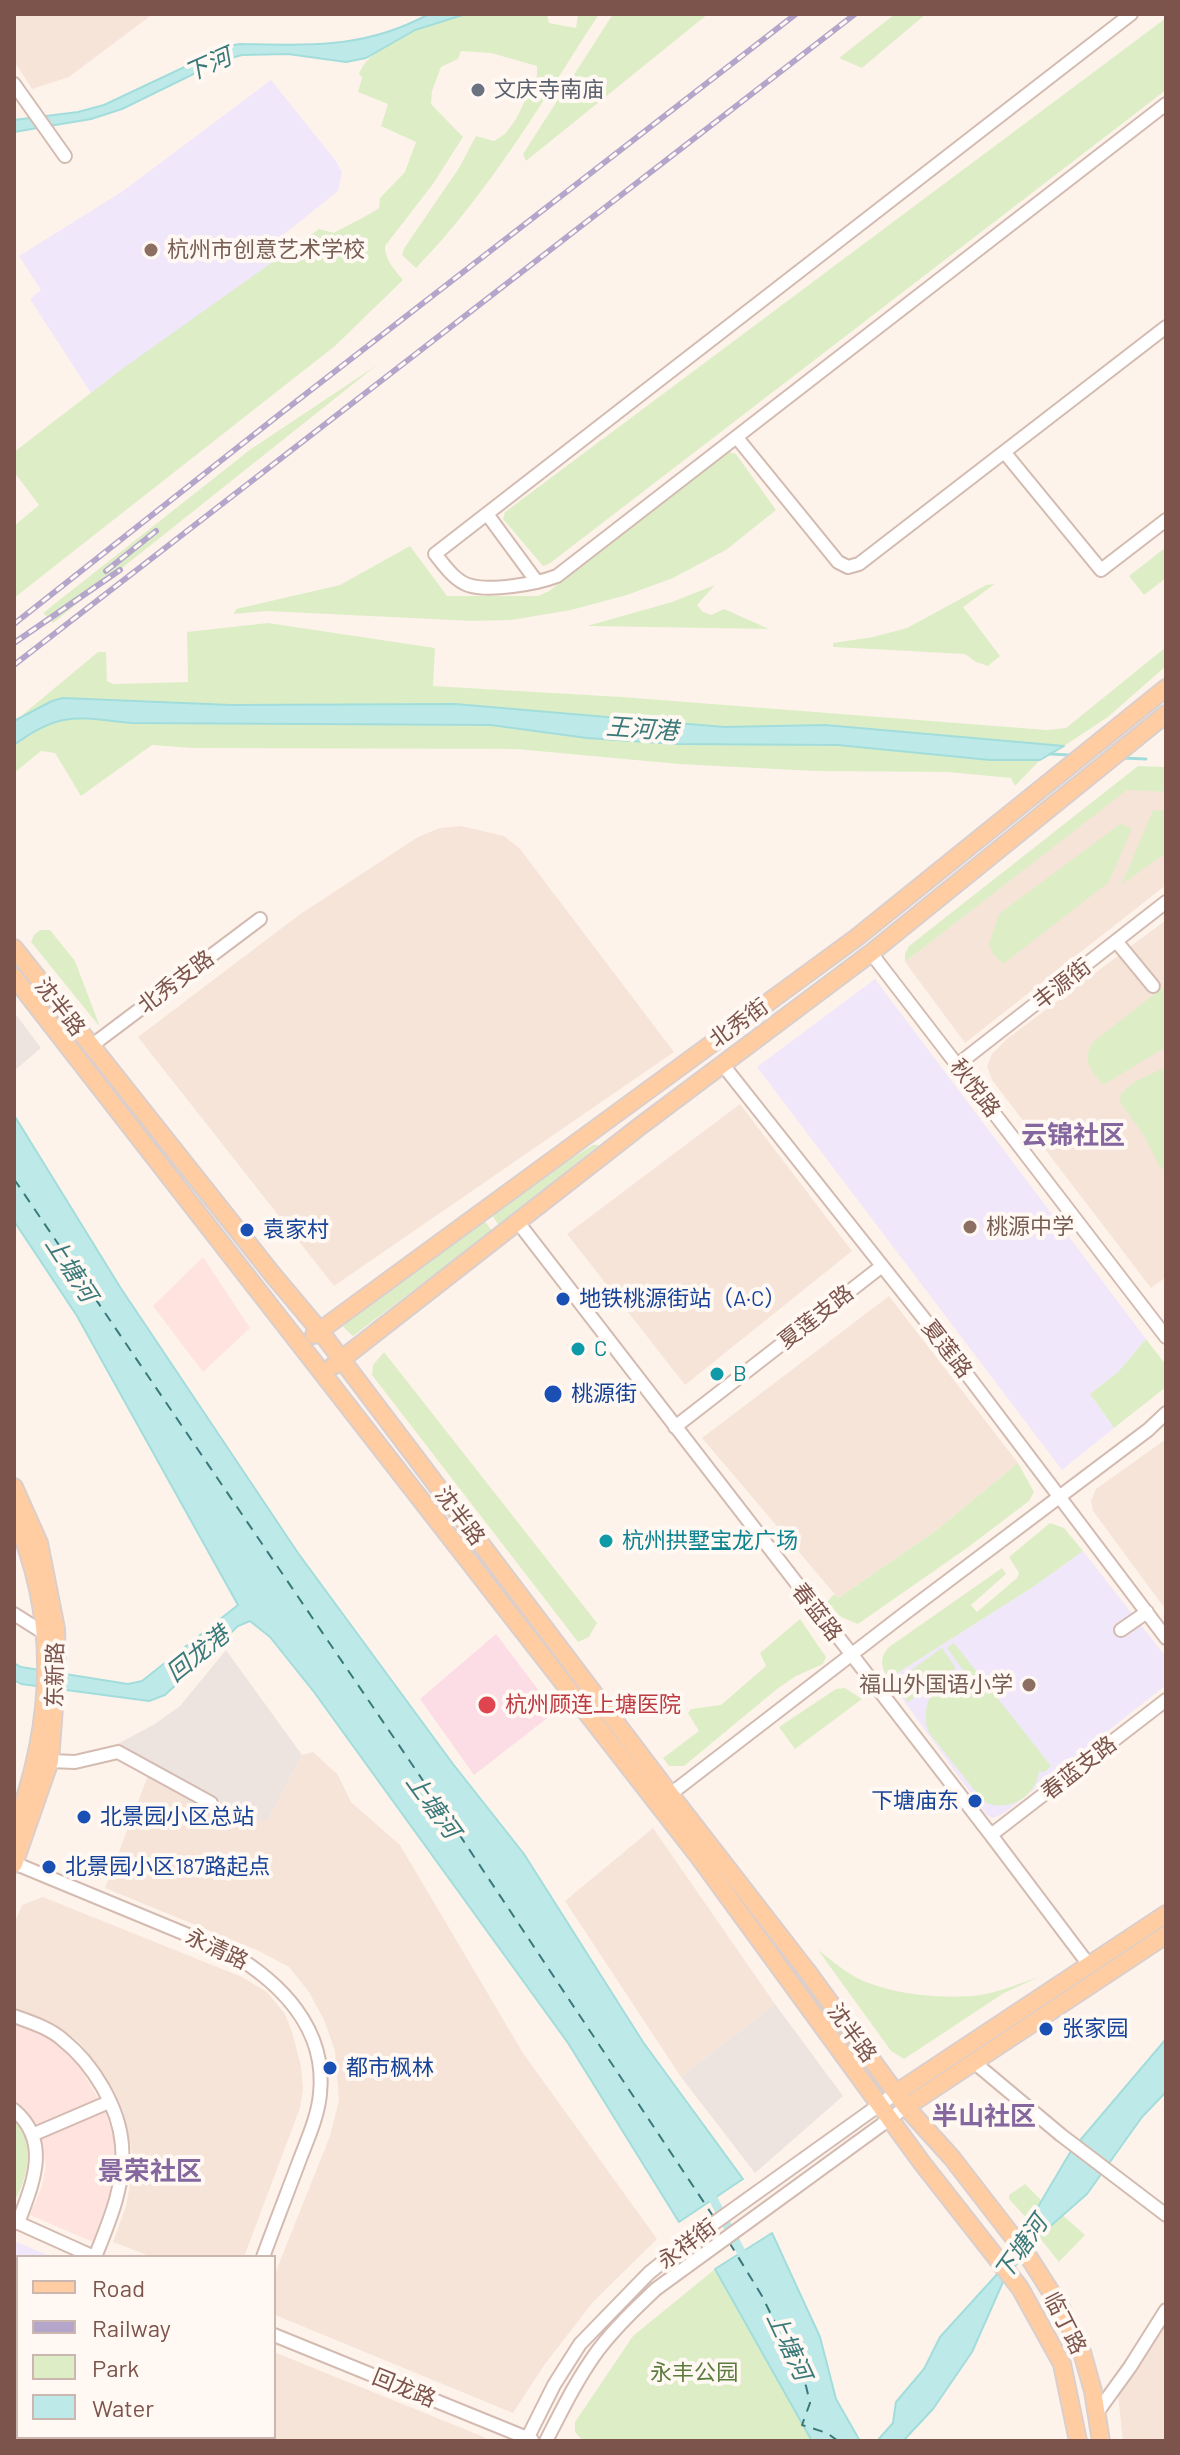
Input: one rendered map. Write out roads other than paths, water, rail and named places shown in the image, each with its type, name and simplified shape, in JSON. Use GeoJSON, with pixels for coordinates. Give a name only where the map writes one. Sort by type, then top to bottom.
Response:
{"type":"FeatureCollection","features":[{"type":"Feature","properties":{"kind":"main road","name":"北秀街"},"geometry":{"type":"LineString","coordinates":[[302,1344],[856,938],[1166,688]]}},
{"type":"Feature","properties":{"kind":"main road","name":"北秀街"},"geometry":{"type":"LineString","coordinates":[[324,1373],[517,1221],[871,953],[1166,714]]}},
{"type":"Feature","properties":{"kind":"main road","name":"沈半路"},"geometry":{"type":"LineString","coordinates":[[14,948],[320,1331],[664,1799],[891,2119]]}},
{"type":"Feature","properties":{"kind":"main road","name":"沈半路"},"geometry":{"type":"LineString","coordinates":[[14,977],[324,1373],[664,1799],[807,1971],[906,2107]]}},
{"type":"Feature","properties":{"kind":"main road","name":"东新路"},"geometry":{"type":"LineString","coordinates":[[14,1487],[39,1543],[56,1629],[50,1761],[14,1863]]}},
{"type":"Feature","properties":{"kind":"main road","name":"东新路"},"geometry":{"type":"LineString","coordinates":[[14,1516],[33,1565],[52,1666]]}},
{"type":"Feature","properties":{"kind":"main road","name":"东新路"},"geometry":{"type":"LineString","coordinates":[[14,1830],[38,1758],[51,1693]]}},
{"type":"Feature","properties":{"kind":"main road"},"geometry":{"type":"LineString","coordinates":[[896,2093],[1166,1914]]}},
{"type":"Feature","properties":{"kind":"main road"},"geometry":{"type":"LineString","coordinates":[[906,2107],[1166,1935]]}},
{"type":"Feature","properties":{"kind":"main road","name":"临丁路"},"geometry":{"type":"LineString","coordinates":[[906,2107],[952,2158],[1030,2259],[1061,2308],[1082,2352],[1101,2441]]}},
{"type":"Feature","properties":{"kind":"main road","name":"临丁路"},"geometry":{"type":"LineString","coordinates":[[891,2119],[1020,2288],[1062,2364],[1078,2441]]}},
{"type":"Feature","properties":{"kind":"street"},"geometry":{"type":"LineString","coordinates":[[1131,14],[435,554],[454,576],[467,584],[487,588],[537,582],[557,576],[738,439],[1166,104]]}},
{"type":"Feature","properties":{"kind":"street"},"geometry":{"type":"LineString","coordinates":[[18,89],[65,156]]}},
{"type":"Feature","properties":{"kind":"street"},"geometry":{"type":"LineString","coordinates":[[738,439],[838,562],[848,567],[859,564],[1166,327]]}},
{"type":"Feature","properties":{"kind":"street"},"geometry":{"type":"LineString","coordinates":[[1005,453],[1101,570],[1166,520]]}},
{"type":"Feature","properties":{"kind":"street"},"geometry":{"type":"LineString","coordinates":[[487,514],[537,582]]}},
{"type":"Feature","properties":{"kind":"street","name":"丰源街"},"geometry":{"type":"LineString","coordinates":[[957,1065],[1166,902]]}},
{"type":"Feature","properties":{"kind":"street","name":"北秀支路"},"geometry":{"type":"LineString","coordinates":[[91,1046],[260,919]]}},
{"type":"Feature","properties":{"kind":"street"},"geometry":{"type":"LineString","coordinates":[[1116,941],[1153,986]]}},
{"type":"Feature","properties":{"kind":"street","name":"秋悦路"},"geometry":{"type":"LineString","coordinates":[[871,953],[1166,1337]]}},
{"type":"Feature","properties":{"kind":"street","name":"夏莲路"},"geometry":{"type":"LineString","coordinates":[[723,1065],[882,1266],[1166,1638]]}},
{"type":"Feature","properties":{"kind":"street","name":"春蓝路"},"geometry":{"type":"LineString","coordinates":[[517,1221],[1089,1965]]}},
{"type":"Feature","properties":{"kind":"street","name":"夏莲支路"},"geometry":{"type":"LineString","coordinates":[[675,1427],[882,1266]]}},
{"type":"Feature","properties":{"kind":"street"},"geometry":{"type":"LineString","coordinates":[[664,1799],[1148,1430],[1166,1413]]}},
{"type":"Feature","properties":{"kind":"street"},"geometry":{"type":"LineString","coordinates":[[1121,1630],[1147,1612]]}},
{"type":"Feature","properties":{"kind":"street"},"geometry":{"type":"LineString","coordinates":[[14,1614],[44,1633]]}},
{"type":"Feature","properties":{"kind":"street","name":"春蓝支路"},"geometry":{"type":"LineString","coordinates":[[991,1835],[1166,1700]]}},
{"type":"Feature","properties":{"kind":"street"},"geometry":{"type":"LineString","coordinates":[[50,1761],[75,1762],[118,1752],[211,1803]]}},
{"type":"Feature","properties":{"kind":"street","name":"永清路"},"geometry":{"type":"LineString","coordinates":[[14,1863],[229,1952],[260,1970],[304,2019],[315,2045],[320,2093],[313,2124],[264,2255]]}},
{"type":"Feature","properties":{"kind":"street"},"geometry":{"type":"LineString","coordinates":[[14,2016],[63,2039],[85,2063],[118,2121],[123,2147],[119,2187],[95,2255]]}},
{"type":"Feature","properties":{"kind":"street"},"geometry":{"type":"LineString","coordinates":[[975,2063],[1061,2135],[1166,2215]]}},
{"type":"Feature","properties":{"kind":"street","name":"永祥街"},"geometry":{"type":"LineString","coordinates":[[529,2440],[554,2385],[580,2344],[649,2273],[896,2093]]}},
{"type":"Feature","properties":{"kind":"street"},"geometry":{"type":"LineString","coordinates":[[32,2135],[109,2102]]}},
{"type":"Feature","properties":{"kind":"street","name":"永祥街"},"geometry":{"type":"LineString","coordinates":[[546,2441],[571,2392],[599,2349],[656,2289],[906,2107]]}},
{"type":"Feature","properties":{"kind":"street"},"geometry":{"type":"LineString","coordinates":[[14,2110],[32,2135],[36,2172],[16,2222],[90,2255]]}},
{"type":"Feature","properties":{"kind":"street"},"geometry":{"type":"LineString","coordinates":[[1096,2414],[1166,2310]]}},
{"type":"Feature","properties":{"kind":"street","name":"回龙路"},"geometry":{"type":"LineString","coordinates":[[276,2336],[529,2440]]}},
{"type":"Feature","properties":{"kind":"water","name":"下河"},"geometry":{"type":"Polygon","coordinates":[[[429,14],[466,14],[415,30],[366,58],[346,62],[288,54],[242,55],[220,61],[122,109],[91,119],[14,132],[14,120],[78,112],[104,105],[229,46],[314,44],[360,39],[382,34],[429,14]]]}},
{"type":"Feature","properties":{"kind":"water"},"geometry":{"type":"Polygon","coordinates":[[[63,698],[231,705],[455,704],[724,727],[825,725],[1064,746],[1040,760],[990,760],[838,745],[677,744],[587,738],[491,725],[133,723],[84,719],[58,721],[14,745],[14,721],[63,698]]]}},
{"type":"Feature","properties":{"kind":"water","name":"回龙港"},"geometry":{"type":"Polygon","coordinates":[[[14,1115],[120,1287],[298,1553],[453,1764],[524,1854],[643,2042],[743,2179],[679,2222],[568,2043],[314,1692],[270,1637],[250,1621],[238,1626],[165,1695],[149,1701],[21,1684],[14,1680],[14,1663],[21,1667],[128,1684],[142,1681],[238,1605],[77,1316],[14,1221],[14,1115]]]}},
{"type":"Feature","properties":{"kind":"water","name":"下塘河"},"geometry":{"type":"Polygon","coordinates":[[[1166,2039],[1166,2092],[1142,2117],[1087,2194],[1038,2237],[1003,2282],[972,2352],[933,2409],[903,2441],[877,2441],[893,2423],[896,2402],[924,2369],[940,2337],[1000,2271],[1071,2151],[1166,2039]]]}},
{"type":"Feature","properties":{"kind":"water"},"geometry":{"type":"Polygon","coordinates":[[[772,2233],[820,2337],[836,2399],[860,2441],[812,2441],[715,2269],[772,2233]]]}},
{"type":"Feature","properties":{"kind":"waterway","name":"王河港"},"geometry":{"type":"LineString","coordinates":[[1050,754],[1070,755]]}},
{"type":"Feature","properties":{"kind":"waterway","name":"王河港"},"geometry":{"type":"LineString","coordinates":[[1122,758],[1146,759]]}},
{"type":"Feature","properties":{"kind":"waterway","name":"上塘河"},"geometry":{"type":"LineString","coordinates":[[709,2191],[747,2263]]}},
{"type":"Feature","properties":{"kind":"railway"},"geometry":{"type":"LineString","coordinates":[[14,624],[796,14]]}},
{"type":"Feature","properties":{"kind":"railway"},"geometry":{"type":"LineString","coordinates":[[14,665],[855,14]]}},
{"type":"Feature","properties":{"kind":"railway"},"geometry":{"type":"LineString","coordinates":[[106,571],[156,531]]}},
{"type":"Feature","properties":{"kind":"railway"},"geometry":{"type":"LineString","coordinates":[[14,643],[120,570]]}},
{"type":"Feature","properties":{"kind":"place","name":"文庆寺南庙"},"geometry":{"type":"Point","coordinates":[478,90]}},
{"type":"Feature","properties":{"kind":"place","name":"杭州市创意艺术学校"},"geometry":{"type":"Point","coordinates":[151,250]}},
{"type":"Feature","properties":{"kind":"place","name":"桃源中学"},"geometry":{"type":"Point","coordinates":[970,1227]}},
{"type":"Feature","properties":{"kind":"place","name":"袁家村"},"geometry":{"type":"Point","coordinates":[247,1230]}},
{"type":"Feature","properties":{"kind":"place","name":"地铁桃源街站（A·C）"},"geometry":{"type":"Point","coordinates":[563,1299]}},
{"type":"Feature","properties":{"kind":"place","name":"C"},"geometry":{"type":"Point","coordinates":[578,1349]}},
{"type":"Feature","properties":{"kind":"place","name":"B"},"geometry":{"type":"Point","coordinates":[717,1374]}},
{"type":"Feature","properties":{"kind":"place","name":"桃源街"},"geometry":{"type":"Point","coordinates":[553,1394]}},
{"type":"Feature","properties":{"kind":"place","name":"杭州拱墅宝龙广场"},"geometry":{"type":"Point","coordinates":[606,1541]}},
{"type":"Feature","properties":{"kind":"place","name":"福山外国语小学"},"geometry":{"type":"Point","coordinates":[1029,1685]}},
{"type":"Feature","properties":{"kind":"place","name":"杭州顾连上塘医院"},"geometry":{"type":"Point","coordinates":[487,1705]}},
{"type":"Feature","properties":{"kind":"place","name":"下塘庙东"},"geometry":{"type":"Point","coordinates":[975,1801]}},
{"type":"Feature","properties":{"kind":"place","name":"北景园小区总站"},"geometry":{"type":"Point","coordinates":[84,1817]}},
{"type":"Feature","properties":{"kind":"place","name":"北景园小区187路起点"},"geometry":{"type":"Point","coordinates":[49,1867]}},
{"type":"Feature","properties":{"kind":"place","name":"张家园"},"geometry":{"type":"Point","coordinates":[1046,2029]}},
{"type":"Feature","properties":{"kind":"place","name":"都市枫林"},"geometry":{"type":"Point","coordinates":[330,2068]}},
{"type":"Feature","properties":{"kind":"district","name":"云锦社区"},"geometry":{"type":"Point","coordinates":[1073,1135]}},
{"type":"Feature","properties":{"kind":"district","name":"半山社区"},"geometry":{"type":"Point","coordinates":[984,2116]}},
{"type":"Feature","properties":{"kind":"district","name":"景荣社区"},"geometry":{"type":"Point","coordinates":[150,2171]}},
{"type":"Feature","properties":{"kind":"park label","name":"永丰公园"},"geometry":{"type":"Point","coordinates":[694,2373]}}]}
